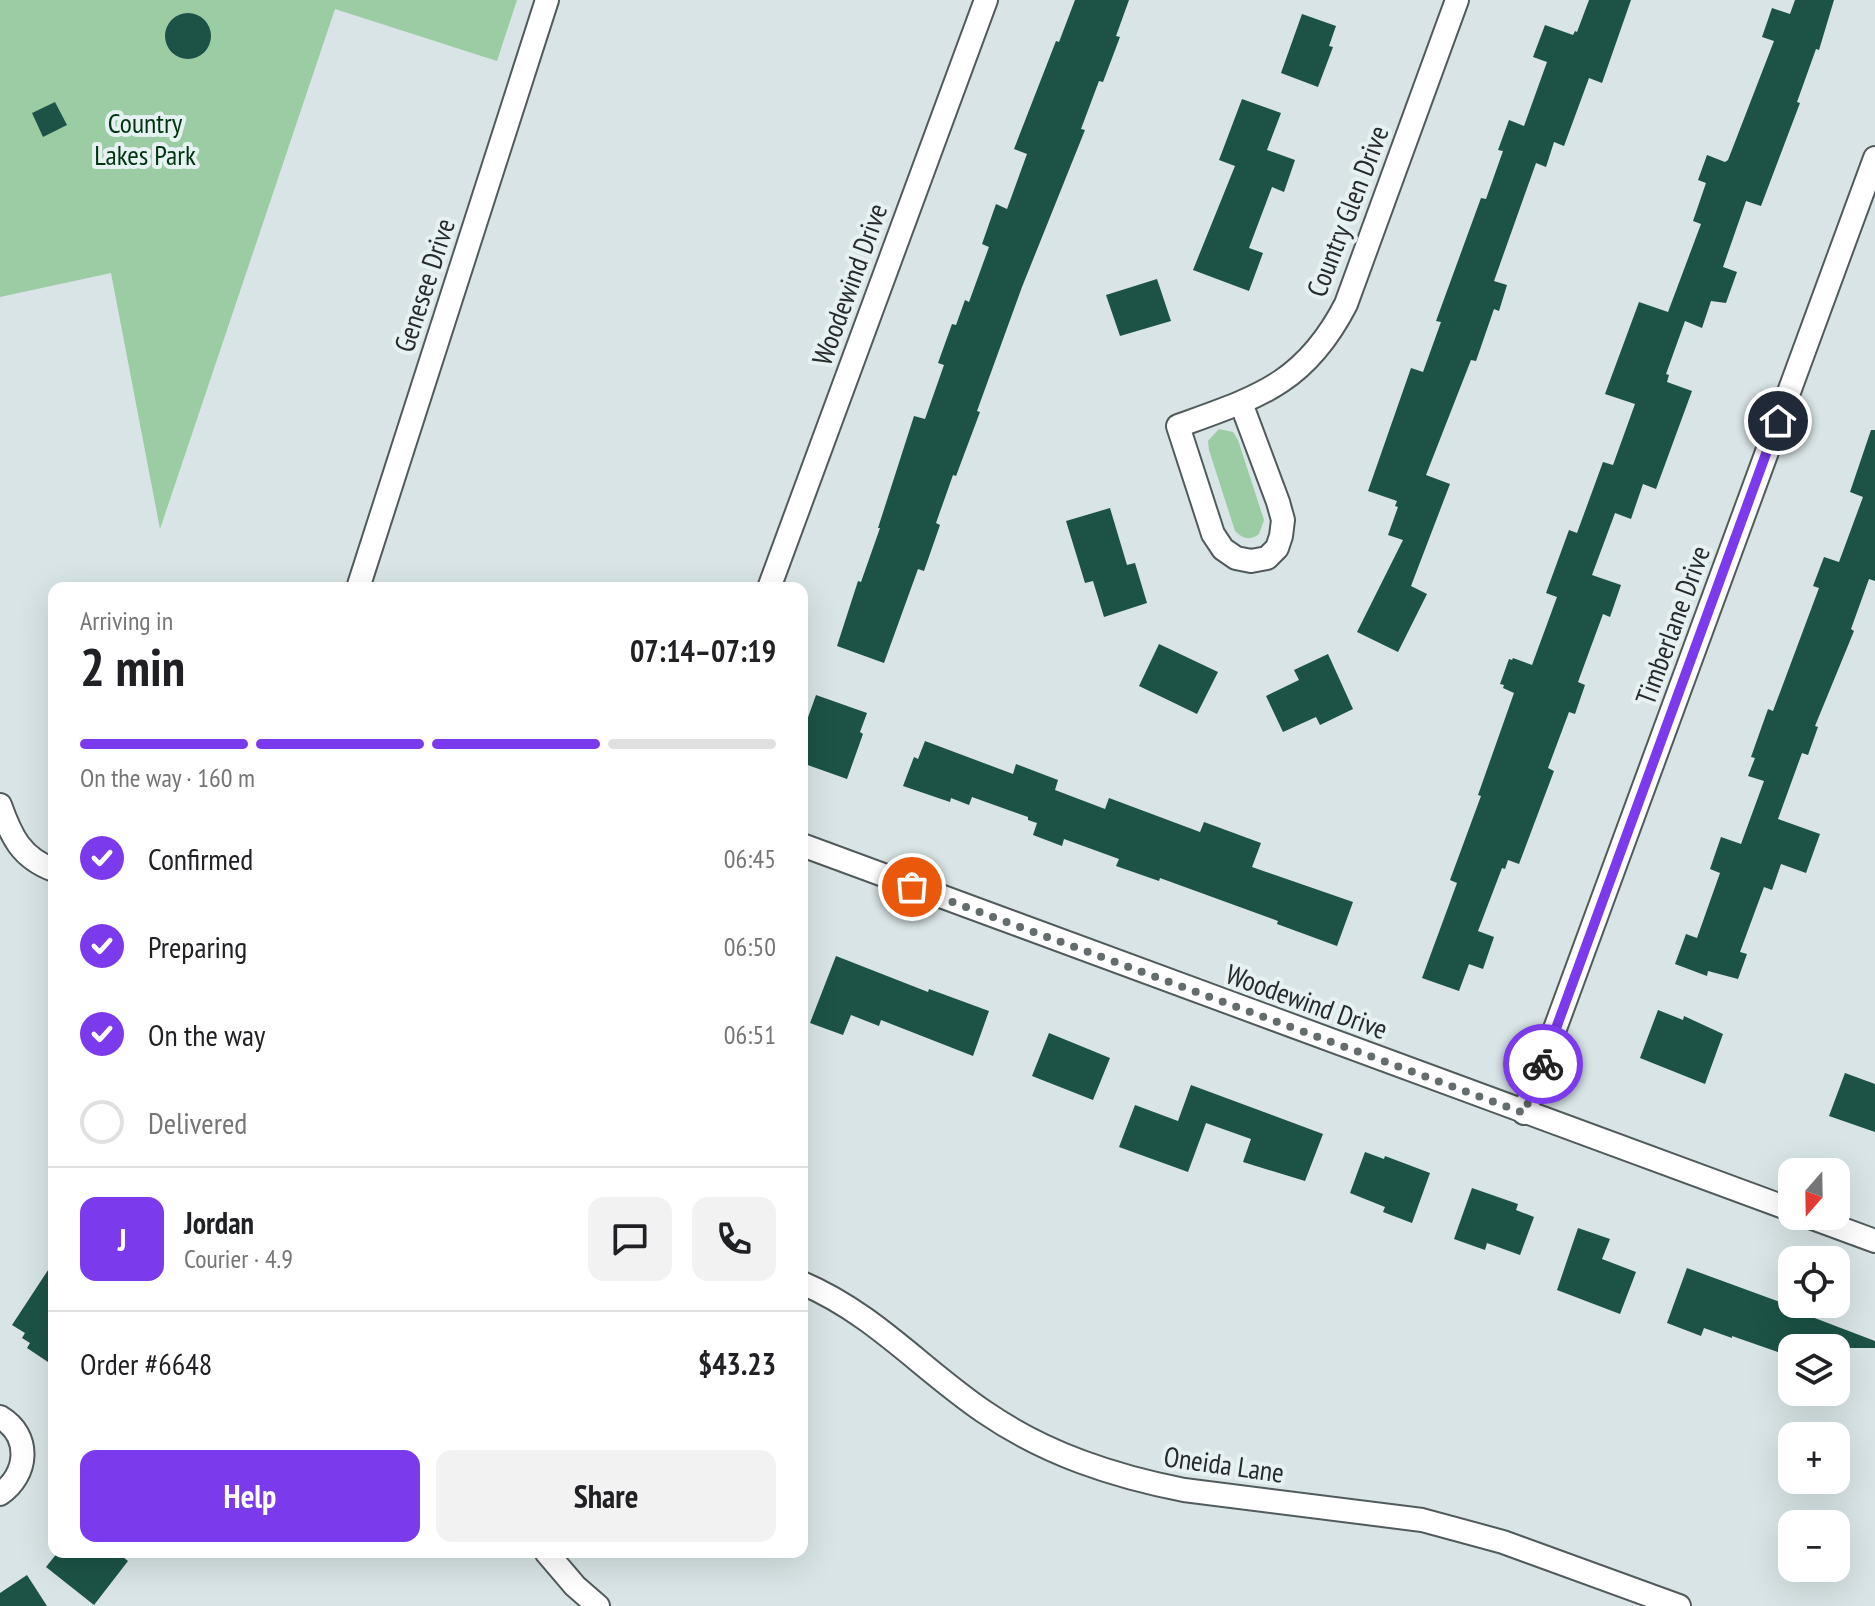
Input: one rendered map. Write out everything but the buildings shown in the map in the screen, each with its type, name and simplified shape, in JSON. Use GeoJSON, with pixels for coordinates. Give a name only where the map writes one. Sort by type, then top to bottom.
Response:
{"type":"FeatureCollection","features":[{"type":"Feature","properties":{"kind":"street","name":"Genesee Drive"},"geometry":{"type":"LineString","coordinates":[[360,582],[547,0]]}},
{"type":"Feature","properties":{"kind":"street","name":"Woodewind Drive"},"geometry":{"type":"LineString","coordinates":[[771,582],[986,0]]}},
{"type":"Feature","properties":{"kind":"street","name":"Country Glen Drive"},"geometry":{"type":"LineString","coordinates":[[1241,403],[1283,520],[1277,548],[1267,558],[1251,561],[1236,558],[1223,549],[1213,534],[1178,426],[1279,385],[1317,352],[1332,332],[1346,304],[1457,0]]}},
{"type":"Feature","properties":{"kind":"street","name":"Timberlane Drive"},"geometry":{"type":"LineString","coordinates":[[1524,1113],[1875,158]]}},
{"type":"Feature","properties":{"kind":"street"},"geometry":{"type":"LineString","coordinates":[[0,805],[12,839],[22,852],[48,867]]}},
{"type":"Feature","properties":{"kind":"street","name":"Woodewind Drive"},"geometry":{"type":"LineString","coordinates":[[808,847],[1778,1205]]}},
{"type":"Feature","properties":{"kind":"street"},"geometry":{"type":"LineString","coordinates":[[1845,1230],[1875,1241]]}},
{"type":"Feature","properties":{"kind":"street","name":"Oneida Lane"},"geometry":{"type":"LineString","coordinates":[[808,1286],[840,1301],[877,1325],[984,1412],[1042,1446],[1093,1467],[1184,1490],[1422,1520],[1503,1542],[1679,1606]]}},
{"type":"Feature","properties":{"kind":"street"},"geometry":{"type":"LineString","coordinates":[[0,1417],[17,1433],[23,1459],[20,1473],[12,1485],[0,1494]]}},
{"type":"Feature","properties":{"kind":"street"},"geometry":{"type":"LineString","coordinates":[[551,1558],[575,1586],[598,1606]]}},
{"type":"Feature","properties":{"kind":"green space","name":"Country Lakes Park"},"geometry":{"type":"Polygon","coordinates":[[[0,0],[517,0],[497,61],[335,9],[160,529],[111,273],[0,297],[0,0]]]}},
{"type":"Feature","properties":{"kind":"green space"},"geometry":{"type":"Polygon","coordinates":[[[1219,429],[1233,432],[1238,440],[1264,520],[1259,534],[1253,538],[1235,531],[1209,450],[1208,441],[1219,429]]]}},
{"type":"Feature","properties":{"kind":"way so far"},"geometry":{"type":"LineString","coordinates":[[912,887],[1524,1113],[1543,1064]]}},
{"type":"Feature","properties":{"kind":"route"},"geometry":{"type":"LineString","coordinates":[[1543,1064],[1778,421]]}}]}
